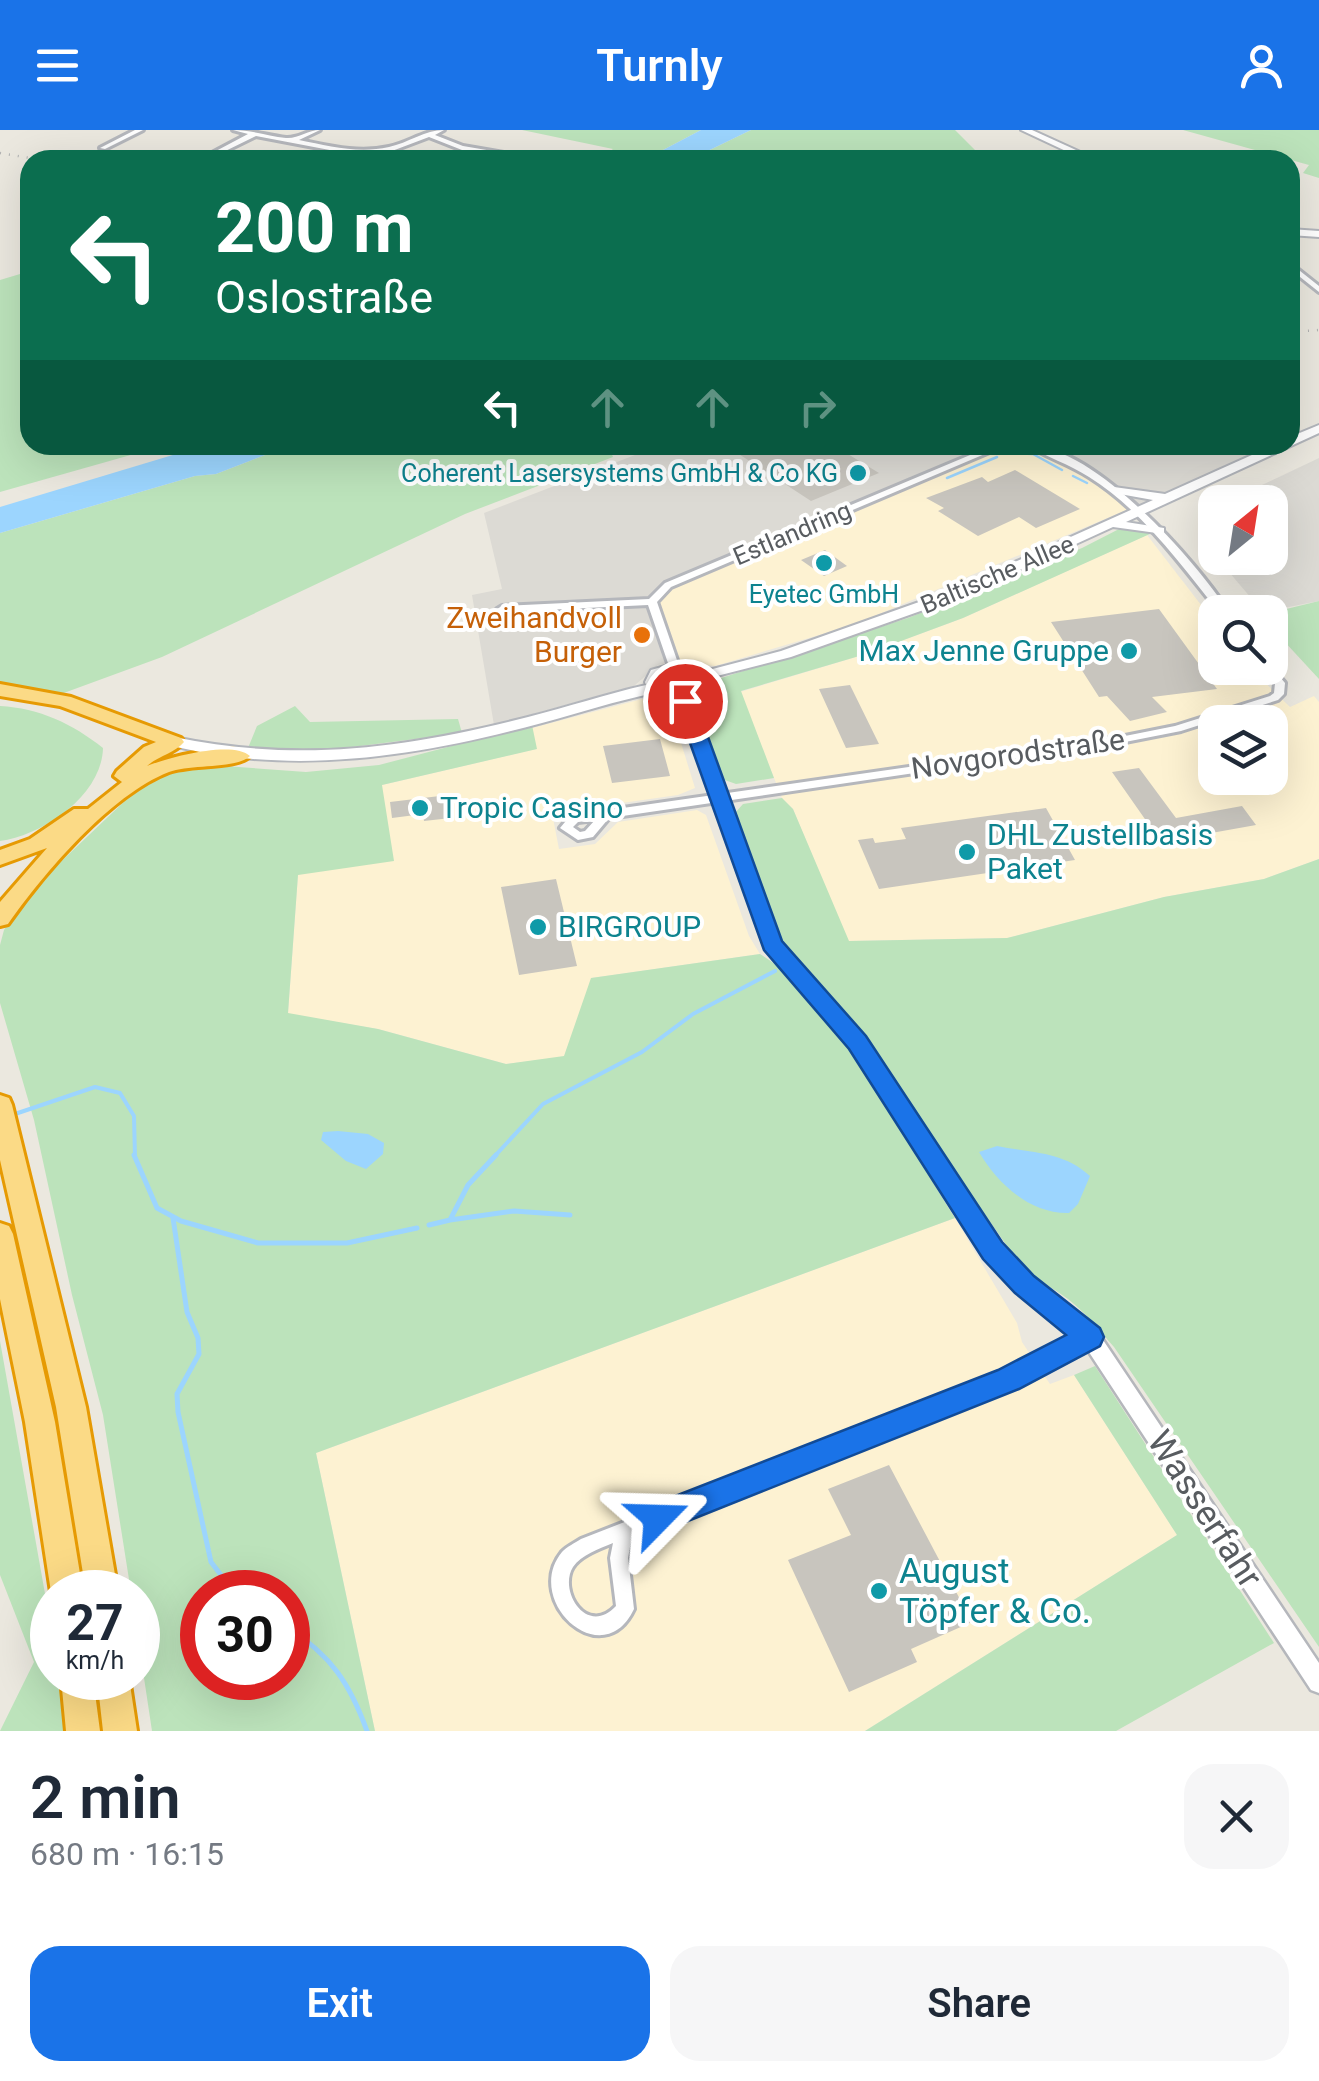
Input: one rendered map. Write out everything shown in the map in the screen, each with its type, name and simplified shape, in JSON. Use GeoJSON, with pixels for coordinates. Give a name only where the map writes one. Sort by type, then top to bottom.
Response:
{"type":"FeatureCollection","features":[{"type":"Feature","properties":{"kind":"highway"},"geometry":{"type":"LineString","coordinates":[[0,690],[64,701],[174,742]]}},
{"type":"Feature","properties":{"kind":"highway"},"geometry":{"type":"LineString","coordinates":[[0,858],[23,851],[69,825],[142,760],[174,742]]}},
{"type":"Feature","properties":{"kind":"highway"},"geometry":{"type":"LineString","coordinates":[[0,918],[36,875],[144,776],[170,764],[240,756]]}},
{"type":"Feature","properties":{"kind":"highway"},"geometry":{"type":"LineString","coordinates":[[2,1113],[72,1408],[98,1570]]}},
{"type":"Feature","properties":{"kind":"highway"},"geometry":{"type":"LineString","coordinates":[[0,1234],[40,1422],[64,1570]]}},
{"type":"Feature","properties":{"kind":"highway"},"geometry":{"type":"LineString","coordinates":[[80,1700],[84,1731]]}},
{"type":"Feature","properties":{"kind":"highway"},"geometry":{"type":"LineString","coordinates":[[116,1700],[120,1731]]}},
{"type":"Feature","properties":{"kind":"main road"},"geometry":{"type":"LineString","coordinates":[[1026,130],[1071,150]]}},
{"type":"Feature","properties":{"kind":"main road","name":"Baltische Allee"},"geometry":{"type":"LineString","coordinates":[[701,676],[877,624],[955,594],[1263,455]]}},
{"type":"Feature","properties":{"kind":"main road"},"geometry":{"type":"LineString","coordinates":[[1118,490],[1154,498],[1176,494]]}},
{"type":"Feature","properties":{"kind":"main road"},"geometry":{"type":"LineString","coordinates":[[1111,524],[1137,525],[1159,532]]}},
{"type":"Feature","properties":{"kind":"main road"},"geometry":{"type":"LineString","coordinates":[[174,742],[240,756],[360,757],[492,730],[655,688],[665,695],[683,697],[699,690],[701,676],[674,666],[654,676],[655,688]]}},
{"type":"Feature","properties":{"kind":"street"},"geometry":{"type":"LineString","coordinates":[[103,148],[140,130]]}},
{"type":"Feature","properties":{"kind":"street"},"geometry":{"type":"LineString","coordinates":[[236,130],[331,150]]}},
{"type":"Feature","properties":{"kind":"street"},"geometry":{"type":"LineString","coordinates":[[292,141],[317,130]]}},
{"type":"Feature","properties":{"kind":"street"},"geometry":{"type":"LineString","coordinates":[[387,150],[441,130]]}},
{"type":"Feature","properties":{"kind":"street"},"geometry":{"type":"LineString","coordinates":[[222,150],[254,134]]}},
{"type":"Feature","properties":{"kind":"street"},"geometry":{"type":"LineString","coordinates":[[430,135],[475,150]]}},
{"type":"Feature","properties":{"kind":"street"},"geometry":{"type":"LineString","coordinates":[[1300,274],[1319,290]]}},
{"type":"Feature","properties":{"kind":"street","name":"Estlandring"},"geometry":{"type":"LineString","coordinates":[[652,602],[668,585],[978,455]]}},
{"type":"Feature","properties":{"kind":"street"},"geometry":{"type":"LineString","coordinates":[[1050,455],[1118,490],[1141,510],[1210,595]]}},
{"type":"Feature","properties":{"kind":"street"},"geometry":{"type":"LineString","coordinates":[[502,609],[652,602],[674,666]]}},
{"type":"Feature","properties":{"kind":"street","name":"Novgorodstraße"},"geometry":{"type":"LineString","coordinates":[[721,797],[1075,748],[1177,729],[1279,694],[1280,685]]}},
{"type":"Feature","properties":{"kind":"street","name":"Wasserfahr"},"geometry":{"type":"LineString","coordinates":[[683,697],[772,944],[858,1043],[992,1251],[1024,1285],[1090,1337],[1319,1682]]}},
{"type":"Feature","properties":{"kind":"street"},"geometry":{"type":"LineString","coordinates":[[606,814],[721,797]]}},
{"type":"Feature","properties":{"kind":"street"},"geometry":{"type":"LineString","coordinates":[[624,1532],[619,1558],[625,1609],[619,1618],[601,1628],[582,1625],[559,1588],[562,1568],[587,1544],[1008,1380],[1090,1337]]}},
{"type":"Feature","properties":{"kind":"shaded area"},"geometry":{"type":"Polygon","coordinates":[[[635,455],[978,455],[668,585],[652,602],[672,662],[658,665],[634,686],[494,725],[472,595],[502,589],[484,513],[635,455]]]}},
{"type":"Feature","properties":{"kind":"shaded area"},"geometry":{"type":"Polygon","coordinates":[[[978,455],[1053,455],[1119,490],[1136,506],[853,625],[715,666],[672,662],[652,602],[668,585],[978,455]]]}},
{"type":"Feature","properties":{"kind":"shaded area"},"geometry":{"type":"Polygon","coordinates":[[[1051,455],[1252,455],[1137,506],[1119,490],[1051,455]]]}},
{"type":"Feature","properties":{"kind":"shaded area"},"geometry":{"type":"Polygon","coordinates":[[[1319,458],[1319,601],[1288,607],[1288,595],[1249,595],[1231,575],[1288,575],[1288,485],[1262,485],[1319,458]]]}},
{"type":"Feature","properties":{"kind":"shaded area"},"geometry":{"type":"Polygon","coordinates":[[[1147,535],[1198,601],[1198,685],[1267,685],[1288,705],[1198,705],[1198,795],[1288,795],[1288,705],[1314,696],[1319,702],[1319,859],[1264,879],[1164,897],[1007,938],[848,941],[793,809],[782,798],[740,692],[866,654],[963,618],[1147,535]]]}},
{"type":"Feature","properties":{"kind":"shaded area"},"geometry":{"type":"Polygon","coordinates":[[[642,699],[669,704],[695,788],[678,795],[552,813],[559,849],[595,844],[618,822],[697,810],[706,815],[749,936],[760,954],[592,978],[564,1057],[506,1064],[378,1029],[288,1014],[298,874],[382,785],[536,749],[532,728],[642,699]]]}},
{"type":"Feature","properties":{"kind":"shaded area"},"geometry":{"type":"Polygon","coordinates":[[[955,1218],[1017,1323],[1022,1342],[1050,1384],[1074,1375],[1177,1535],[865,1731],[375,1731],[316,1453],[955,1218]]]}},
{"type":"Feature","properties":{"kind":"green space"},"geometry":{"type":"Polygon","coordinates":[[[522,130],[701,130],[663,150],[613,149],[522,130]]]}},
{"type":"Feature","properties":{"kind":"green space"},"geometry":{"type":"Polygon","coordinates":[[[751,130],[955,130],[975,150],[710,150],[751,130]]]}},
{"type":"Feature","properties":{"kind":"green space"},"geometry":{"type":"Polygon","coordinates":[[[1183,130],[1319,130],[1319,178],[1303,173],[1309,165],[1300,162],[1300,150],[1255,150],[1183,130]]]}},
{"type":"Feature","properties":{"kind":"green space"},"geometry":{"type":"Polygon","coordinates":[[[20,274],[20,455],[131,455],[0,492],[0,280],[20,274]]]}},
{"type":"Feature","properties":{"kind":"green space"},"geometry":{"type":"Polygon","coordinates":[[[265,455],[613,457],[465,514],[162,657],[61,694],[0,686],[0,533],[195,476],[216,474],[265,455]]]}},
{"type":"Feature","properties":{"kind":"green space"},"geometry":{"type":"Polygon","coordinates":[[[1121,528],[1152,533],[963,618],[866,654],[741,691],[774,778],[736,784],[722,779],[695,706],[715,680],[908,618],[1082,548],[1121,528]]]}},
{"type":"Feature","properties":{"kind":"green space"},"geometry":{"type":"Polygon","coordinates":[[[1319,601],[1319,679],[1288,645],[1288,609],[1319,601]]]}},
{"type":"Feature","properties":{"kind":"green space"},"geometry":{"type":"Polygon","coordinates":[[[0,706],[55,719],[103,748],[93,782],[68,810],[35,831],[0,841],[0,706]]]}},
{"type":"Feature","properties":{"kind":"green space"},"geometry":{"type":"Polygon","coordinates":[[[295,706],[310,722],[458,719],[462,733],[329,750],[248,748],[257,726],[295,706]]]}},
{"type":"Feature","properties":{"kind":"green space"},"geometry":{"type":"Polygon","coordinates":[[[532,725],[537,749],[382,785],[394,861],[298,875],[288,1013],[378,1029],[506,1064],[564,1056],[591,978],[760,954],[786,974],[840,1036],[955,1218],[316,1453],[375,1731],[152,1731],[147,1700],[160,1700],[160,1570],[128,1570],[103,1415],[34,1120],[0,1003],[0,945],[4,930],[30,891],[150,777],[196,764],[306,772],[379,765],[532,725]]]}},
{"type":"Feature","properties":{"kind":"green space"},"geometry":{"type":"Polygon","coordinates":[[[782,798],[793,809],[849,941],[1007,938],[1164,897],[1264,879],[1319,859],[1319,1647],[1114,1347],[1075,1304],[1021,1266],[846,1016],[783,943],[746,854],[735,813],[743,804],[782,798]]]}},
{"type":"Feature","properties":{"kind":"green space"},"geometry":{"type":"Polygon","coordinates":[[[0,1341],[41,1570],[30,1570],[30,1652],[0,1575],[0,1341]]]}},
{"type":"Feature","properties":{"kind":"green space"},"geometry":{"type":"Polygon","coordinates":[[[1095,1366],[1274,1643],[1116,1731],[865,1731],[1177,1535],[1074,1375],[1095,1366]]]}},
{"type":"Feature","properties":{"kind":"green space"},"geometry":{"type":"Polygon","coordinates":[[[30,1670],[30,1700],[61,1700],[64,1731],[0,1731],[30,1670]]]}},
{"type":"Feature","properties":{"kind":"water"},"geometry":{"type":"Polygon","coordinates":[[[701,130],[751,130],[710,150],[663,150],[701,130]]]}},
{"type":"Feature","properties":{"kind":"water"},"geometry":{"type":"Polygon","coordinates":[[[173,455],[265,455],[216,474],[195,476],[0,533],[0,507],[173,455]]]}},
{"type":"Feature","properties":{"kind":"water"},"geometry":{"type":"Polygon","coordinates":[[[323,1132],[368,1134],[384,1143],[383,1154],[366,1169],[346,1161],[321,1140],[323,1132]]]}},
{"type":"Feature","properties":{"kind":"water"},"geometry":{"type":"Polygon","coordinates":[[[997,1146],[1046,1154],[1080,1168],[1090,1176],[1078,1204],[1069,1213],[1055,1212],[1016,1195],[979,1152],[997,1146]]]}},
{"type":"Feature","properties":{"kind":"building","name":"Coherent Lasersystems GmbH & Co KG"},"geometry":{"type":"Polygon","coordinates":[[[740,455],[849,455],[879,473],[811,501],[740,455]]]}},
{"type":"Feature","properties":{"kind":"building"},"geometry":{"type":"Polygon","coordinates":[[[1015,470],[1080,509],[1036,528],[1019,517],[978,536],[938,511],[944,508],[926,498],[982,477],[988,482],[1015,470]]]}},
{"type":"Feature","properties":{"kind":"building","name":"Eyetec GmbH"},"geometry":{"type":"Polygon","coordinates":[[[825,550],[847,566],[824,576],[801,560],[825,550]]]}},
{"type":"Feature","properties":{"kind":"building","name":"Max Jenne Gruppe"},"geometry":{"type":"Polygon","coordinates":[[[1159,609],[1198,663],[1198,685],[1214,685],[1217,689],[1152,697],[1167,712],[1130,721],[1107,696],[1099,697],[1051,622],[1159,609]]]}},
{"type":"Feature","properties":{"kind":"building"},"geometry":{"type":"Polygon","coordinates":[[[850,685],[879,744],[846,748],[819,689],[850,685]]]}},
{"type":"Feature","properties":{"kind":"building"},"geometry":{"type":"Polygon","coordinates":[[[660,739],[670,776],[612,783],[603,746],[660,739]]]}},
{"type":"Feature","properties":{"kind":"building"},"geometry":{"type":"Polygon","coordinates":[[[1139,768],[1176,818],[1242,806],[1256,825],[1161,842],[1112,772],[1139,768]]]}},
{"type":"Feature","properties":{"kind":"building","name":"Tropic Casino"},"geometry":{"type":"Polygon","coordinates":[[[448,795],[451,818],[424,821],[423,814],[392,818],[390,802],[448,795]]]}},
{"type":"Feature","properties":{"kind":"building","name":"DHL Zustellbasis Paket"},"geometry":{"type":"Polygon","coordinates":[[[1046,808],[1075,860],[879,889],[858,840],[873,838],[875,843],[906,839],[901,828],[1046,808]]]}},
{"type":"Feature","properties":{"kind":"building","name":"BIRGROUP"},"geometry":{"type":"Polygon","coordinates":[[[556,879],[577,966],[519,975],[501,887],[556,879]]]}},
{"type":"Feature","properties":{"kind":"building","name":"August Töpfer & Co."},"geometry":{"type":"Polygon","coordinates":[[[889,1465],[972,1622],[911,1649],[917,1662],[849,1692],[788,1560],[851,1535],[828,1489],[889,1465]]]}},
{"type":"Feature","properties":{"kind":"waterway"},"geometry":{"type":"LineString","coordinates":[[1035,455],[1062,470]]}},
{"type":"Feature","properties":{"kind":"waterway"},"geometry":{"type":"LineString","coordinates":[[947,478],[997,457]]}},
{"type":"Feature","properties":{"kind":"waterway"},"geometry":{"type":"LineString","coordinates":[[1073,476],[1087,483]]}},
{"type":"Feature","properties":{"kind":"waterway"},"geometry":{"type":"LineString","coordinates":[[493,1158],[543,1104],[642,1052],[693,1014],[775,971]]}},
{"type":"Feature","properties":{"kind":"waterway"},"geometry":{"type":"LineString","coordinates":[[12,1115],[95,1087],[120,1093],[134,1116],[135,1157]]}},
{"type":"Feature","properties":{"kind":"waterway"},"geometry":{"type":"LineString","coordinates":[[450,1220],[468,1185],[496,1155]]}},
{"type":"Feature","properties":{"kind":"waterway"},"geometry":{"type":"LineString","coordinates":[[135,1157],[157,1208],[181,1221],[258,1243],[347,1243],[417,1228]]}},
{"type":"Feature","properties":{"kind":"waterway"},"geometry":{"type":"LineString","coordinates":[[450,1220],[514,1211],[570,1215]]}},
{"type":"Feature","properties":{"kind":"waterway"},"geometry":{"type":"LineString","coordinates":[[173,1218],[187,1312],[198,1338],[199,1354],[177,1394],[178,1412],[211,1562],[217,1570]]}},
{"type":"Feature","properties":{"kind":"waterway"},"geometry":{"type":"LineString","coordinates":[[429,1225],[450,1220]]}},
{"type":"Feature","properties":{"kind":"waterway"},"geometry":{"type":"LineString","coordinates":[[310,1644],[337,1672],[367,1731]]}},
{"type":"Feature","properties":{"kind":"railway"},"geometry":{"type":"LineString","coordinates":[[0,153],[20,156]]}},
{"type":"Feature","properties":{"kind":"railway"},"geometry":{"type":"LineString","coordinates":[[1300,331],[1319,330]]}},
{"type":"Feature","properties":{"kind":"place","name":"Coherent Lasersystems GmbH & Co KG"},"geometry":{"type":"Point","coordinates":[858,473]}},
{"type":"Feature","properties":{"kind":"place","name":"Eyetec GmbH"},"geometry":{"type":"Point","coordinates":[824,563]}},
{"type":"Feature","properties":{"kind":"place","name":"Zweihandvoll Burger"},"geometry":{"type":"Point","coordinates":[642,635]}},
{"type":"Feature","properties":{"kind":"place","name":"Max Jenne Gruppe"},"geometry":{"type":"Point","coordinates":[1129,651]}},
{"type":"Feature","properties":{"kind":"place","name":"Tropic Casino"},"geometry":{"type":"Point","coordinates":[420,808]}},
{"type":"Feature","properties":{"kind":"place","name":"DHL Zustellbasis Paket"},"geometry":{"type":"Point","coordinates":[967,852]}},
{"type":"Feature","properties":{"kind":"place","name":"BIRGROUP"},"geometry":{"type":"Point","coordinates":[538,927]}},
{"type":"Feature","properties":{"kind":"place","name":"August Töpfer & Co."},"geometry":{"type":"Point","coordinates":[879,1591]}},
{"type":"Feature","properties":{"kind":"route"},"geometry":{"type":"LineString","coordinates":[[658,1518],[1008,1380],[1090,1337],[1024,1285],[992,1251],[858,1043],[772,944],[685,701]]}}]}
